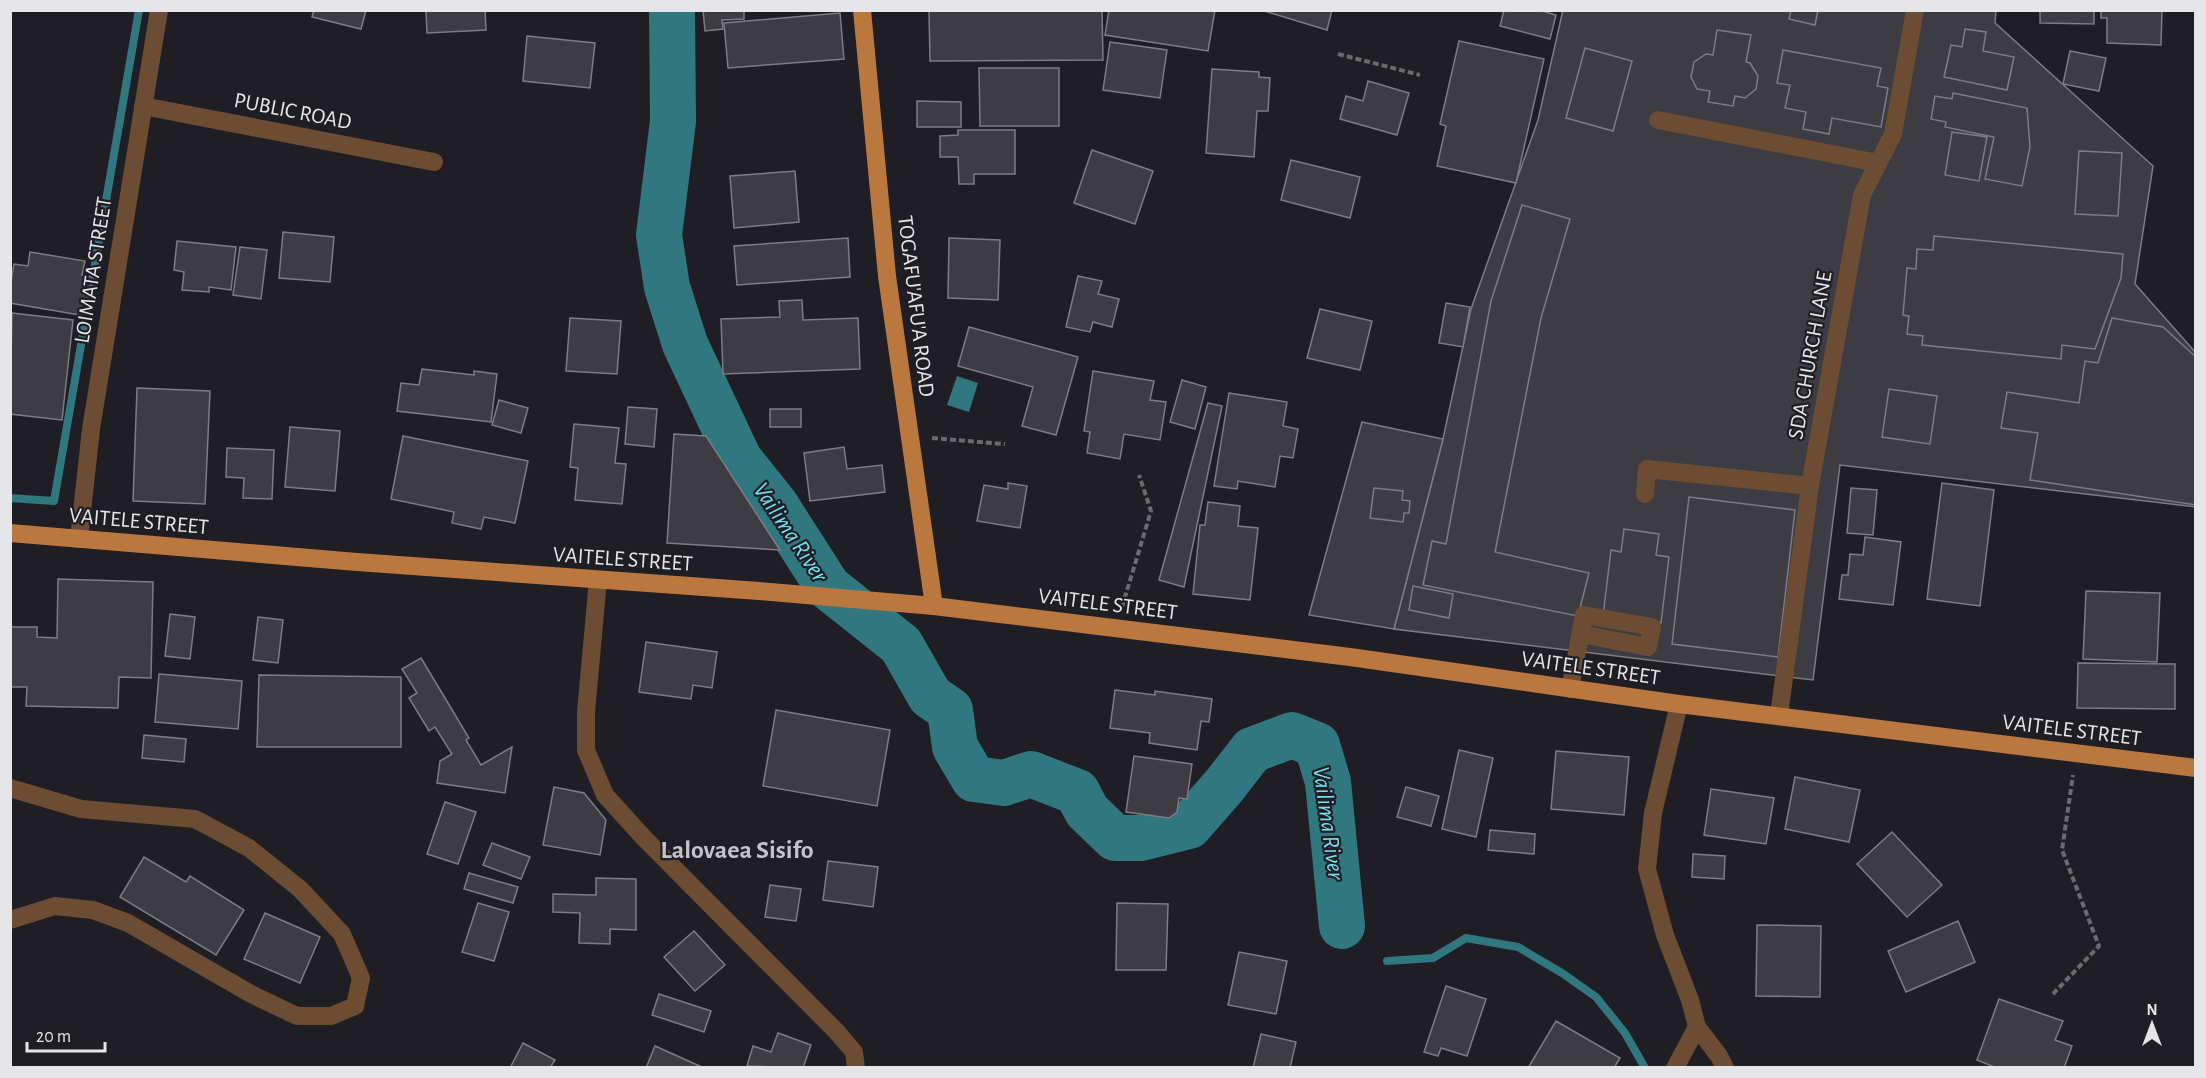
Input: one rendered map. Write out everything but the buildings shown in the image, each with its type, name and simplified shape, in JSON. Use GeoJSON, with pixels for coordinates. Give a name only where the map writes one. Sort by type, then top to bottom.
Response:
{"type":"FeatureCollection","features":[{"type":"Feature","properties":{"kind":"main road","name":"TOGAFU'AFU'A ROAD"},"geometry":{"type":"LineString","coordinates":[[862,10],[887,276],[910,436],[925,605]]}},
{"type":"Feature","properties":{"kind":"main road","name":"VAITELE STREET"},"geometry":{"type":"LineString","coordinates":[[10,533],[925,605],[1350,657],[1678,704],[2196,768]]}},
{"type":"Feature","properties":{"kind":"street","name":"LOIMATA STREET"},"geometry":{"type":"LineString","coordinates":[[78,539],[91,429],[159,10]]}},
{"type":"Feature","properties":{"kind":"street","name":"SDA CHURCH LANE"},"geometry":{"type":"LineString","coordinates":[[1779,715],[1810,486],[1862,195],[1893,134],[1915,10]]}},
{"type":"Feature","properties":{"kind":"street","name":"PUBLIC ROAD"},"geometry":{"type":"LineString","coordinates":[[143,106],[434,162]]}},
{"type":"Feature","properties":{"kind":"street"},"geometry":{"type":"LineString","coordinates":[[1658,120],[1878,163]]}},
{"type":"Feature","properties":{"kind":"street"},"geometry":{"type":"LineString","coordinates":[[1645,494],[1647,469],[1810,486]]}},
{"type":"Feature","properties":{"kind":"street"},"geometry":{"type":"LineString","coordinates":[[598,580],[586,712],[586,750],[605,795],[644,838],[837,1032],[854,1052],[856,1068]]}},
{"type":"Feature","properties":{"kind":"street"},"geometry":{"type":"LineString","coordinates":[[1570,689],[1581,634]]}},
{"type":"Feature","properties":{"kind":"street"},"geometry":{"type":"LineString","coordinates":[[1678,704],[1653,813],[1647,869],[1665,935],[1690,1000],[1697,1026],[1725,1068]]}},
{"type":"Feature","properties":{"kind":"street"},"geometry":{"type":"LineString","coordinates":[[10,788],[81,809],[195,819],[249,848],[300,889],[342,933],[361,978],[355,1006],[331,1016],[297,1016],[251,993],[128,923],[93,910],[56,906],[10,920]]}},
{"type":"Feature","properties":{"kind":"street"},"geometry":{"type":"LineString","coordinates":[[1676,1066],[1697,1026]]}},
{"type":"Feature","properties":{"kind":"path"},"geometry":{"type":"LineString","coordinates":[[1338,54],[1420,75]]}},
{"type":"Feature","properties":{"kind":"path"},"geometry":{"type":"LineString","coordinates":[[910,436],[1005,444]]}},
{"type":"Feature","properties":{"kind":"path"},"geometry":{"type":"LineString","coordinates":[[1116,628],[1151,511],[1139,475]]}},
{"type":"Feature","properties":{"kind":"path"},"geometry":{"type":"LineString","coordinates":[[2053,993],[2100,946],[2062,850],[2076,753]]}},
{"type":"Feature","properties":{"kind":"water"},"geometry":{"type":"Polygon","coordinates":[[[957,376],[978,383],[969,412],[947,405],[957,376]]]}},
{"type":"Feature","properties":{"kind":"waterway"},"geometry":{"type":"LineString","coordinates":[[10,498],[54,501],[139,10]]}},
{"type":"Feature","properties":{"kind":"waterway","name":"Vailima River"},"geometry":{"type":"LineString","coordinates":[[672,10],[673,121],[659,235],[667,287],[685,344],[739,459],[775,504],[828,587],[901,645],[930,696],[950,710],[955,747],[974,779],[1004,783],[1031,774],[1077,792],[1087,811],[1115,838],[1141,838],[1189,826],[1252,750],[1292,735],[1317,745],[1328,782],[1342,926]]}},
{"type":"Feature","properties":{"kind":"waterway","name":"Vailima River"},"geometry":{"type":"LineString","coordinates":[[1387,961],[1433,958],[1466,938],[1518,947],[1562,973],[1596,997],[1625,1033],[1645,1068]]}},
{"type":"Feature","properties":{"kind":"district","name":"Lalovaea Sisifo"},"geometry":{"type":"Point","coordinates":[737,849]}}]}
